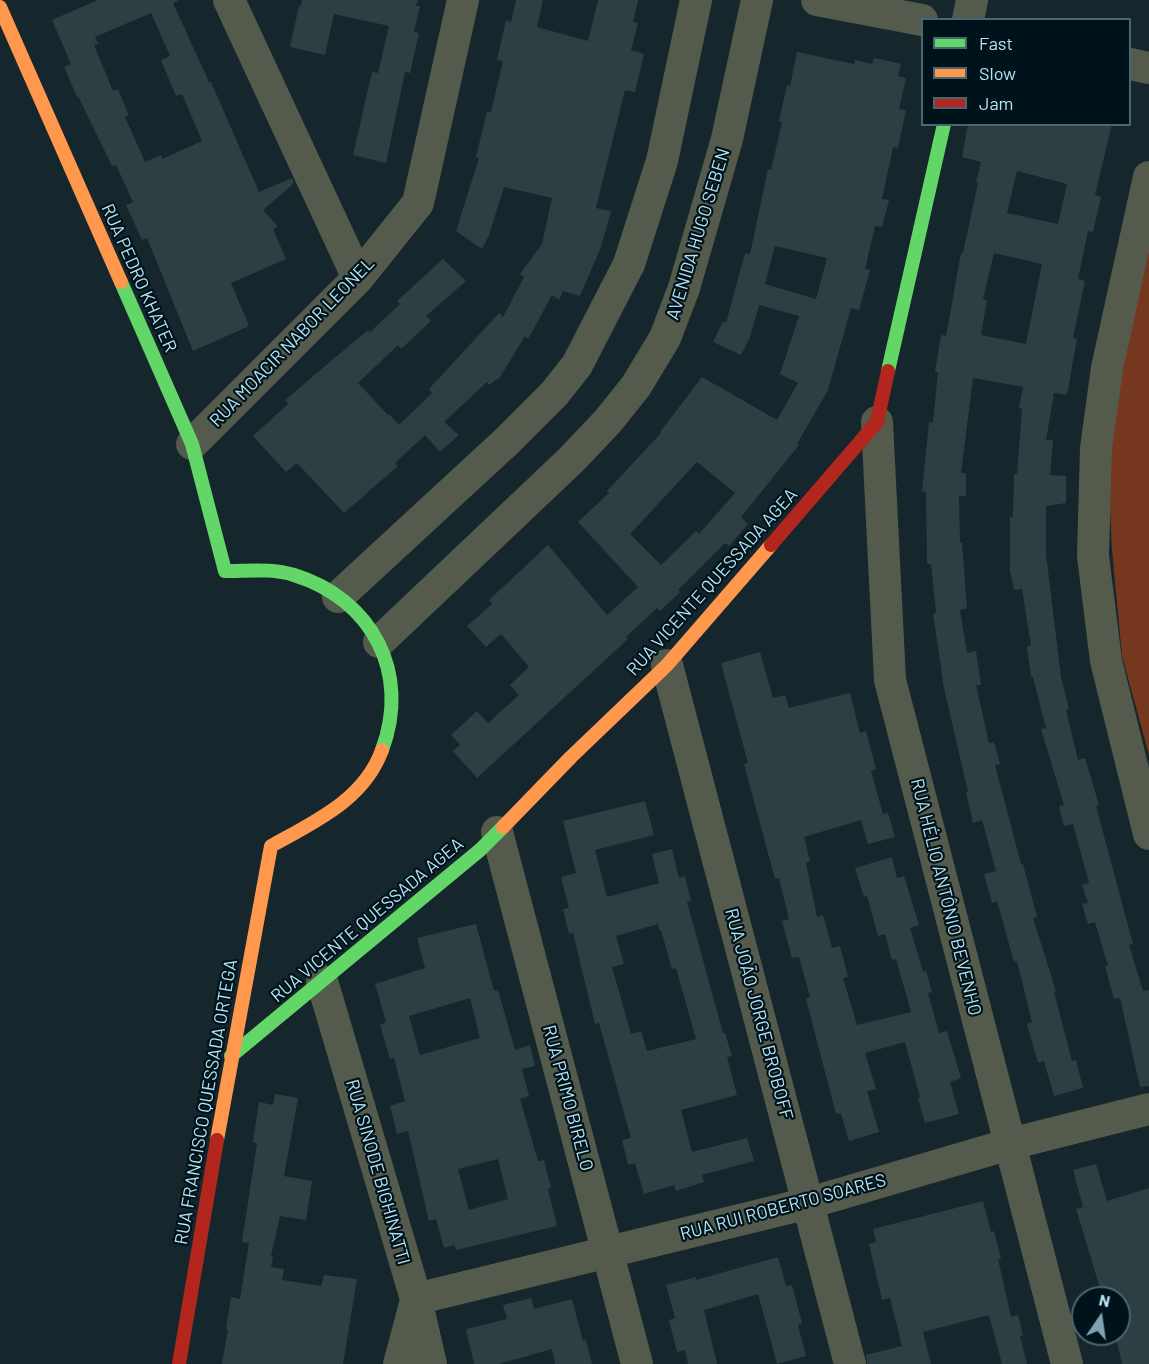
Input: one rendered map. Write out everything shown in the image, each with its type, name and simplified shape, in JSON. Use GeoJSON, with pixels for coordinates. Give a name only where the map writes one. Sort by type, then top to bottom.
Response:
{"type":"FeatureCollection","features":[{"type":"Feature","properties":{"kind":"street","name":"RUA MOACIR NABOR LEONEL"},"geometry":{"type":"LineString","coordinates":[[192,444],[358,278],[418,203],[463,0]]}},
{"type":"Feature","properties":{"kind":"street"},"geometry":{"type":"LineString","coordinates":[[379,642],[360,615],[338,597],[507,441],[554,394],[577,365],[629,264],[662,162],[696,0]]}},
{"type":"Feature","properties":{"kind":"street","name":"AVENIDA HUGO SEBEN"},"geometry":{"type":"LineString","coordinates":[[379,642],[572,459],[608,421],[636,386],[665,338],[684,288],[727,139],[757,0]]}},
{"type":"Feature","properties":{"kind":"street"},"geometry":{"type":"LineString","coordinates":[[817,0],[921,20]]}},
{"type":"Feature","properties":{"kind":"street"},"geometry":{"type":"LineString","coordinates":[[968,18],[972,0]]}},
{"type":"Feature","properties":{"kind":"street","name":"RUA PEDRO KHATER"},"geometry":{"type":"LineString","coordinates":[[0,7],[192,444],[225,572],[276,571],[300,578],[338,597]]}},
{"type":"Feature","properties":{"kind":"street"},"geometry":{"type":"LineString","coordinates":[[238,7],[358,278]]}},
{"type":"Feature","properties":{"kind":"street"},"geometry":{"type":"LineString","coordinates":[[1131,64],[1149,68]]}},
{"type":"Feature","properties":{"kind":"street","name":"RUA VICENTE QUESSADA AGEA"},"geometry":{"type":"LineString","coordinates":[[231,1056],[480,850],[571,757],[667,665],[877,422],[944,126]]}},
{"type":"Feature","properties":{"kind":"street"},"geometry":{"type":"LineString","coordinates":[[1149,177],[1107,368],[1096,448],[1093,556],[1106,661],[1149,834]]}},
{"type":"Feature","properties":{"kind":"street","name":"RUA HÉLIO ANTÔNIO BEVENHO"},"geometry":{"type":"LineString","coordinates":[[877,422],[890,680],[1067,1364]]}},
{"type":"Feature","properties":{"kind":"street","name":"RUA FRANCISCO QUESSADA ORTEGA"},"geometry":{"type":"LineString","coordinates":[[179,1364],[231,1056],[271,846],[354,795],[379,759],[386,742],[391,700],[387,660],[379,642]]}},
{"type":"Feature","properties":{"kind":"street","name":"RUA JOÃO JORGE BROBOFF"},"geometry":{"type":"LineString","coordinates":[[667,665],[850,1364]]}},
{"type":"Feature","properties":{"kind":"street","name":"RUA PRIMO BIRELO"},"geometry":{"type":"LineString","coordinates":[[497,832],[637,1364]]}},
{"type":"Feature","properties":{"kind":"street","name":"RUA SINODE BIGHINATTI"},"geometry":{"type":"LineString","coordinates":[[322,981],[416,1299],[431,1364]]}},
{"type":"Feature","properties":{"kind":"street","name":"RUA RUI ROBERTO SOARES"},"geometry":{"type":"LineString","coordinates":[[416,1299],[809,1203],[1010,1144],[1149,1110]]}},
{"type":"Feature","properties":{"kind":"street"},"geometry":{"type":"LineString","coordinates":[[399,1364],[416,1299]]}},
{"type":"Feature","properties":{"kind":"shaded area"},"geometry":{"type":"Polygon","coordinates":[[[1149,230],[1149,755],[1122,656],[1112,550],[1107,447],[1149,230]]]}},
{"type":"Feature","properties":{"kind":"building"},"geometry":{"type":"Polygon","coordinates":[[[98,0],[179,0],[173,3],[209,82],[211,82],[259,192],[292,178],[294,183],[263,210],[278,227],[273,229],[286,259],[231,283],[249,326],[193,351],[147,238],[142,240],[126,205],[133,202],[116,165],[112,166],[64,67],[71,64],[52,20],[98,0]],[[151,13],[95,37],[98,44],[94,45],[113,91],[118,89],[129,116],[125,117],[145,162],[161,155],[162,159],[202,141],[182,94],[176,96],[161,60],[170,56],[151,13]]]}},
{"type":"Feature","properties":{"kind":"building"},"geometry":{"type":"Polygon","coordinates":[[[302,0],[418,0],[416,6],[420,6],[414,32],[419,33],[410,73],[405,72],[386,163],[353,155],[372,72],[378,73],[389,26],[334,14],[325,55],[290,47],[302,0]]]}},
{"type":"Feature","properties":{"kind":"building"},"geometry":{"type":"Polygon","coordinates":[[[516,0],[543,0],[537,27],[588,41],[598,0],[638,0],[633,22],[638,23],[631,50],[644,54],[635,92],[625,90],[596,208],[611,211],[601,247],[580,296],[563,291],[559,300],[552,295],[528,339],[525,336],[500,377],[489,385],[487,382],[444,422],[459,435],[440,452],[425,435],[395,463],[398,466],[344,513],[297,463],[286,472],[253,436],[288,404],[285,400],[368,330],[370,332],[400,304],[397,301],[443,259],[466,281],[426,316],[431,321],[401,349],[398,345],[358,383],[388,415],[399,425],[432,393],[429,389],[499,313],[503,317],[524,277],[520,274],[542,244],[552,198],[504,187],[489,235],[482,249],[456,231],[479,158],[476,157],[487,111],[491,112],[503,61],[497,60],[506,20],[511,22],[516,0]]]}},
{"type":"Feature","properties":{"kind":"building"},"geometry":{"type":"Polygon","coordinates":[[[797,52],[854,64],[855,60],[872,64],[874,58],[901,64],[898,76],[906,78],[899,109],[906,110],[898,148],[893,147],[882,199],[889,200],[882,227],[875,226],[865,269],[870,270],[859,310],[851,308],[828,390],[797,444],[799,445],[741,517],[748,524],[729,546],[725,543],[660,611],[657,608],[626,637],[628,639],[477,778],[453,751],[460,745],[451,735],[477,711],[488,723],[519,695],[510,685],[529,667],[501,634],[486,647],[467,626],[492,604],[489,600],[548,545],[607,615],[638,587],[578,522],[609,493],[607,491],[661,433],[702,377],[777,420],[798,383],[780,374],[799,316],[759,305],[750,337],[741,355],[713,342],[723,321],[726,323],[745,253],[750,254],[768,169],[771,170],[782,122],[779,121],[787,85],[790,86],[797,52]],[[775,246],[765,284],[816,299],[827,258],[775,246]],[[697,462],[630,534],[661,565],[696,531],[699,534],[735,493],[697,462]]]}},
{"type":"Feature","properties":{"kind":"building"},"geometry":{"type":"Polygon","coordinates":[[[968,126],[1112,126],[1095,195],[1101,197],[1093,232],[1088,231],[1078,279],[1085,281],[1073,338],[1077,339],[1067,395],[1054,393],[1046,440],[1053,440],[1050,475],[1066,476],[1066,503],[1046,506],[1046,554],[1061,677],[1069,709],[1066,710],[1078,760],[1085,758],[1099,805],[1096,806],[1133,944],[1129,945],[1143,991],[1149,990],[1149,1086],[1140,1087],[1120,998],[1114,999],[1105,966],[1108,966],[1095,922],[1088,924],[1082,904],[1088,903],[1082,885],[1089,883],[1073,824],[1064,826],[1059,806],[1064,805],[1041,729],[1046,728],[1033,677],[1031,677],[1027,646],[1031,646],[1022,589],[1014,590],[1010,571],[1010,517],[1013,517],[1014,474],[1017,474],[1022,409],[1019,408],[1023,387],[973,378],[961,473],[966,473],[966,496],[959,496],[960,543],[962,543],[967,608],[960,610],[967,653],[976,651],[981,685],[976,685],[989,743],[994,742],[1000,764],[995,765],[1037,917],[1033,918],[1056,991],[1054,992],[1072,1061],[1076,1060],[1083,1088],[1054,1096],[1044,1061],[1038,1063],[1027,1024],[1032,1022],[1017,961],[1014,962],[997,901],[992,903],[984,874],[996,871],[982,820],[973,823],[944,688],[933,614],[936,613],[931,564],[927,564],[926,492],[922,491],[929,422],[933,423],[938,372],[935,372],[941,335],[946,336],[981,162],[962,157],[968,126]],[[1017,171],[1007,213],[1058,224],[1067,184],[1017,171]],[[994,253],[983,299],[987,300],[981,335],[1026,344],[1042,264],[994,253]]]}},
{"type":"Feature","properties":{"kind":"building"},"geometry":{"type":"Polygon","coordinates":[[[760,652],[773,698],[785,695],[789,708],[850,693],[860,733],[866,731],[876,769],[871,771],[883,814],[888,813],[895,837],[868,844],[861,820],[804,837],[810,861],[806,863],[817,917],[823,915],[832,948],[840,946],[848,977],[843,978],[857,1025],[911,1012],[896,959],[892,960],[885,934],[878,936],[867,896],[864,897],[855,868],[892,857],[897,878],[904,876],[919,925],[910,928],[923,972],[926,971],[932,992],[928,993],[939,1033],[947,1031],[961,1078],[950,1082],[959,1114],[925,1123],[905,1042],[865,1053],[876,1089],[867,1091],[879,1132],[849,1141],[841,1113],[836,1114],[806,999],[810,997],[799,957],[792,958],[782,921],[789,919],[779,878],[775,879],[744,764],[748,763],[721,663],[760,652]]]}},
{"type":"Feature","properties":{"kind":"building"},"geometry":{"type":"Polygon","coordinates":[[[645,801],[654,835],[595,850],[607,897],[659,883],[652,854],[672,849],[679,878],[685,876],[691,901],[687,902],[723,1033],[725,1033],[732,1056],[727,1057],[737,1095],[681,1110],[692,1152],[747,1138],[754,1161],[702,1175],[704,1182],[676,1191],[674,1185],[644,1194],[635,1163],[628,1165],[622,1140],[631,1138],[599,1023],[595,1024],[573,933],[569,934],[563,909],[569,908],[561,877],[576,873],[563,821],[645,801]],[[658,924],[616,936],[624,964],[612,967],[631,1034],[641,1031],[647,1051],[696,1039],[676,968],[672,969],[661,930],[658,924]]]}},
{"type":"Feature","properties":{"kind":"building"},"geometry":{"type":"Polygon","coordinates":[[[476,924],[494,991],[498,990],[515,1050],[530,1045],[535,1066],[522,1069],[529,1096],[520,1099],[538,1161],[544,1160],[557,1226],[456,1250],[454,1245],[444,1248],[436,1219],[429,1221],[408,1131],[397,1134],[390,1106],[405,1101],[394,1058],[390,1059],[380,1025],[386,1022],[375,984],[425,968],[417,938],[476,924]],[[470,998],[409,1016],[420,1055],[480,1038],[470,998]],[[498,1159],[458,1169],[469,1210],[508,1199],[498,1159]]]}},
{"type":"Feature","properties":{"kind":"building"},"geometry":{"type":"Polygon","coordinates":[[[275,1094],[298,1098],[284,1176],[312,1181],[306,1220],[280,1216],[271,1256],[273,1257],[271,1267],[284,1269],[282,1280],[321,1286],[324,1275],[357,1279],[343,1364],[222,1364],[231,1297],[240,1299],[249,1243],[242,1242],[257,1143],[253,1142],[259,1102],[273,1105],[275,1094]]]}},
{"type":"Feature","properties":{"kind":"building"},"geometry":{"type":"Polygon","coordinates":[[[1096,1164],[1107,1201],[1149,1188],[1149,1364],[1122,1364],[1118,1346],[1131,1346],[1131,1286],[1099,1286],[1076,1209],[1083,1207],[1073,1170],[1096,1164]]]}},
{"type":"Feature","properties":{"kind":"building"},"geometry":{"type":"Polygon","coordinates":[[[983,1201],[1001,1259],[998,1259],[1011,1317],[1018,1315],[1023,1335],[1020,1336],[1027,1364],[1002,1364],[989,1315],[923,1332],[931,1364],[867,1364],[866,1355],[902,1346],[890,1298],[882,1300],[869,1244],[876,1242],[873,1229],[983,1201]]]}},
{"type":"Feature","properties":{"kind":"building"},"geometry":{"type":"Polygon","coordinates":[[[778,1257],[786,1286],[792,1285],[802,1323],[798,1325],[806,1356],[777,1364],[758,1294],[704,1310],[717,1364],[688,1364],[685,1350],[677,1352],[669,1320],[675,1318],[666,1285],[696,1277],[696,1280],[778,1257]]]}},
{"type":"Feature","properties":{"kind":"building"},"geometry":{"type":"Polygon","coordinates":[[[531,1298],[534,1309],[572,1299],[583,1341],[586,1340],[592,1364],[555,1364],[552,1349],[499,1364],[474,1364],[466,1329],[507,1319],[503,1305],[531,1298]]]}},
{"type":"Feature","properties":{"kind":"traffic: fast"},"geometry":{"type":"LineString","coordinates":[[888,371],[944,126]]}},
{"type":"Feature","properties":{"kind":"traffic: fast"},"geometry":{"type":"LineString","coordinates":[[121,282],[192,444],[225,571],[269,571],[294,575],[321,586],[345,602],[364,621],[378,643],[387,667],[391,694],[390,721],[382,750]]}},
{"type":"Feature","properties":{"kind":"traffic: fast"},"geometry":{"type":"LineString","coordinates":[[231,1056],[480,850],[503,827]]}},
{"type":"Feature","properties":{"kind":"traffic: slow"},"geometry":{"type":"LineString","coordinates":[[0,7],[121,282]]}},
{"type":"Feature","properties":{"kind":"traffic: slow"},"geometry":{"type":"LineString","coordinates":[[503,827],[571,757],[667,665],[771,545]]}},
{"type":"Feature","properties":{"kind":"traffic: slow"},"geometry":{"type":"LineString","coordinates":[[217,1140],[271,846],[336,808],[350,796],[363,783],[382,750]]}},
{"type":"Feature","properties":{"kind":"traffic: jam"},"geometry":{"type":"LineString","coordinates":[[771,545],[877,422],[888,371]]}},
{"type":"Feature","properties":{"kind":"traffic: jam"},"geometry":{"type":"LineString","coordinates":[[179,1364],[217,1140]]}}]}
